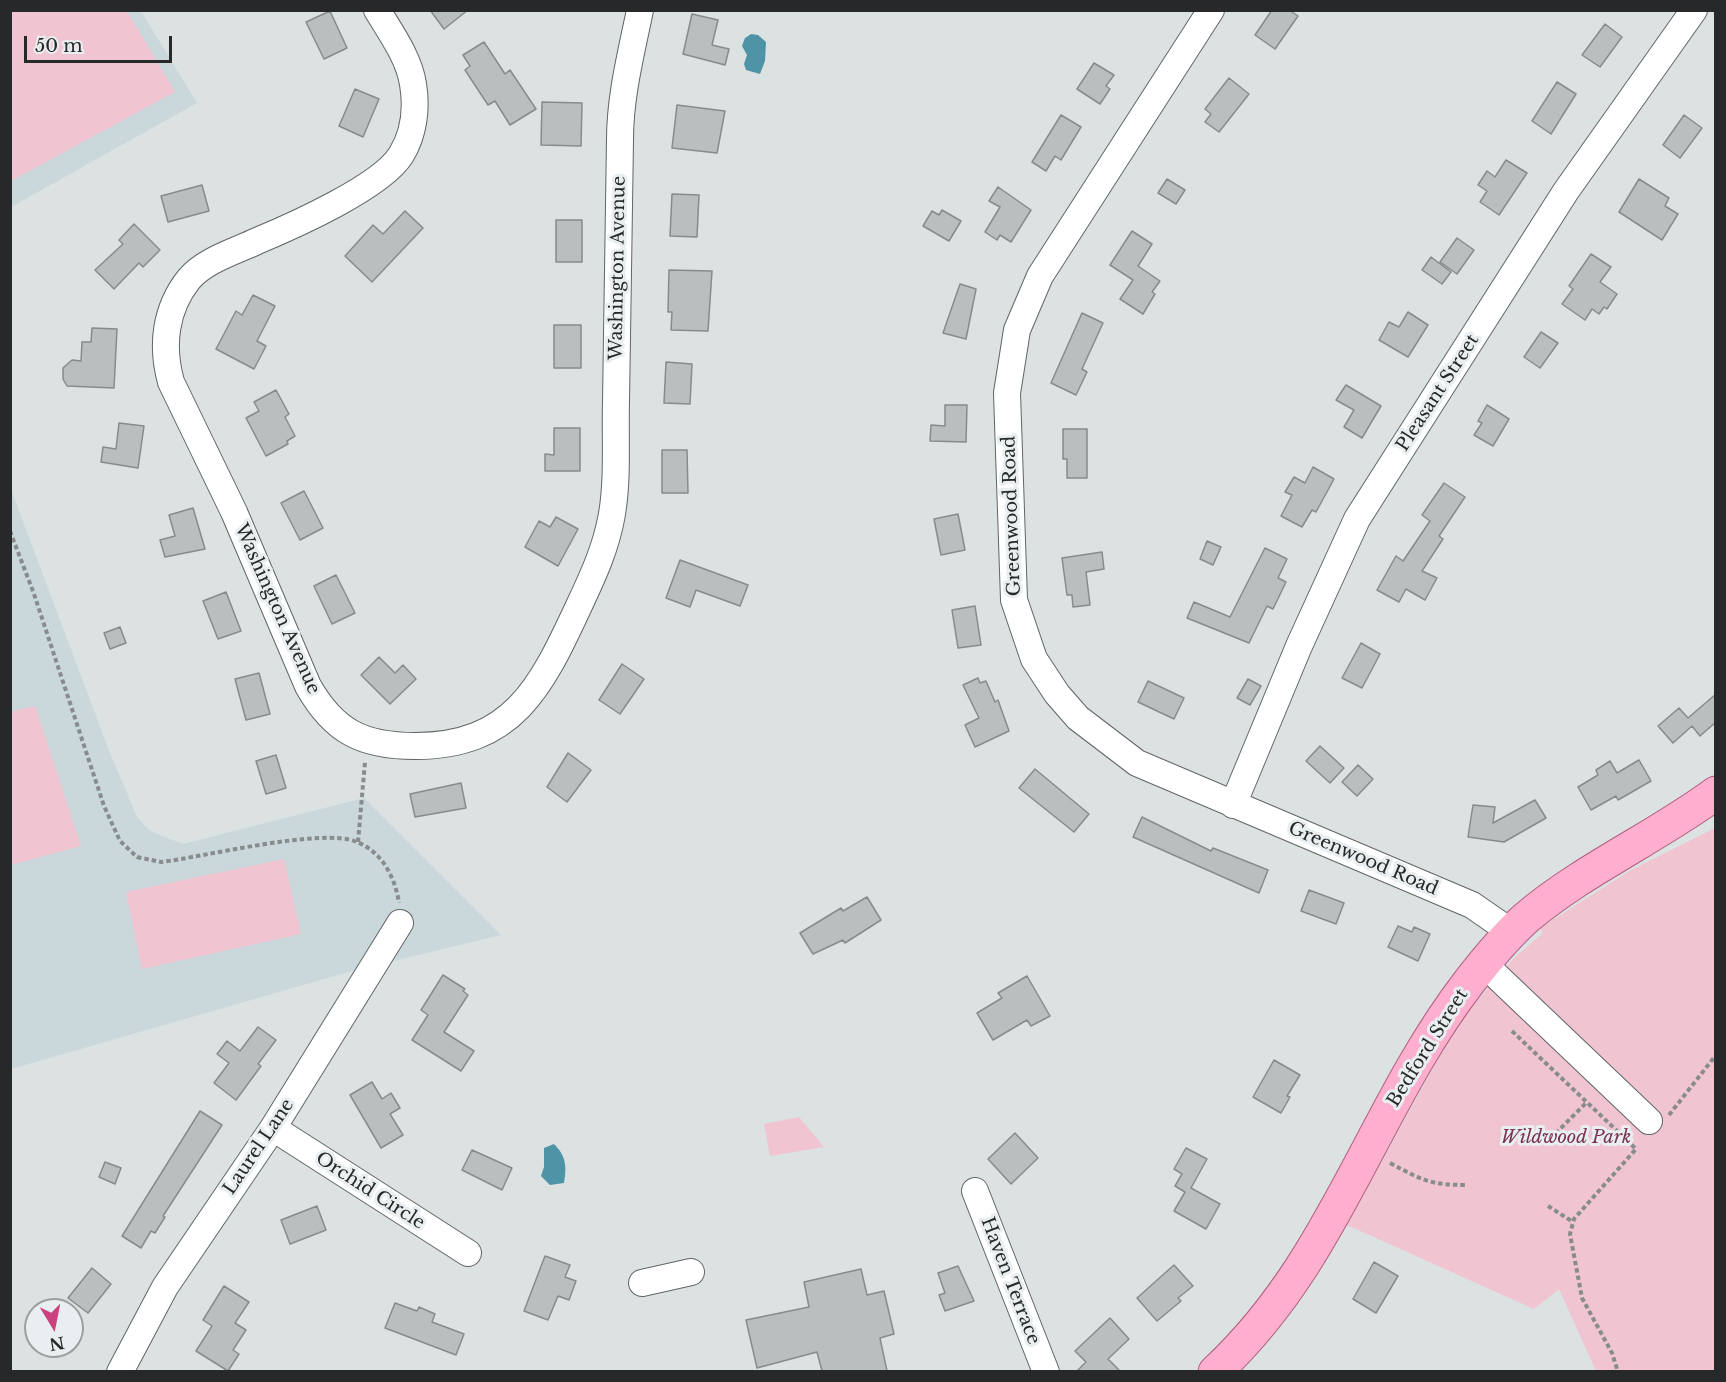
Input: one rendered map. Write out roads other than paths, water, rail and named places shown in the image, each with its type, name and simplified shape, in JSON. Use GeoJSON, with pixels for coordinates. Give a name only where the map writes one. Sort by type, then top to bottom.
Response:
{"type":"FeatureCollection","features":[{"type":"Feature","properties":{"kind":"main road","name":"Bedford Street"},"geometry":{"type":"LineString","coordinates":[[1215,1371],[1248,1339],[1293,1282],[1333,1218],[1424,1048],[1484,964],[1511,932],[1562,891],[1675,822],[1716,794]]}},
{"type":"Feature","properties":{"kind":"street","name":"Washington Avenue"},"geometry":{"type":"LineString","coordinates":[[377,10],[406,61],[413,83],[415,107],[411,131],[401,156],[387,170],[311,218],[222,257],[190,277],[169,319],[165,360],[171,382],[234,512],[308,686],[327,717],[339,727],[367,739],[405,746],[434,746],[464,739],[501,724],[527,701],[550,667],[599,561],[612,511],[620,241],[620,128],[625,79],[640,10]]}},
{"type":"Feature","properties":{"kind":"street","name":"Greenwood Road"},"geometry":{"type":"LineString","coordinates":[[1211,10],[1040,276],[1017,330],[1007,393],[1010,545],[1014,600],[1034,659],[1056,694],[1078,718],[1137,763],[1472,904],[1511,932]]}},
{"type":"Feature","properties":{"kind":"street","name":"Pleasant Street"},"geometry":{"type":"LineString","coordinates":[[1233,805],[1307,627],[1357,519],[1566,191],[1694,10]]}},
{"type":"Feature","properties":{"kind":"street","name":"Laurel Lane"},"geometry":{"type":"LineString","coordinates":[[120,1371],[165,1287],[273,1128],[399,923]]}},
{"type":"Feature","properties":{"kind":"street"},"geometry":{"type":"LineString","coordinates":[[1484,964],[1649,1121]]}},
{"type":"Feature","properties":{"kind":"street","name":"Orchid Circle"},"geometry":{"type":"LineString","coordinates":[[273,1128],[468,1253]]}},
{"type":"Feature","properties":{"kind":"street","name":"Haven Terrace"},"geometry":{"type":"LineString","coordinates":[[975,1191],[1046,1371]]}},
{"type":"Feature","properties":{"kind":"street"},"geometry":{"type":"LineString","coordinates":[[642,1283],[691,1272]]}},
{"type":"Feature","properties":{"kind":"water"},"geometry":{"type":"Polygon","coordinates":[[[751,34],[758,35],[766,42],[765,61],[760,74],[746,70],[744,64],[747,55],[742,46],[745,38],[751,34]]]}},
{"type":"Feature","properties":{"kind":"water"},"geometry":{"type":"Polygon","coordinates":[[[554,1144],[563,1157],[565,1177],[564,1183],[550,1185],[541,1176],[544,1167],[544,1148],[554,1144]]]}},
{"type":"Feature","properties":{"kind":"park label","name":"Wildwood Park"},"geometry":{"type":"Point","coordinates":[1566,1138]}}]}
